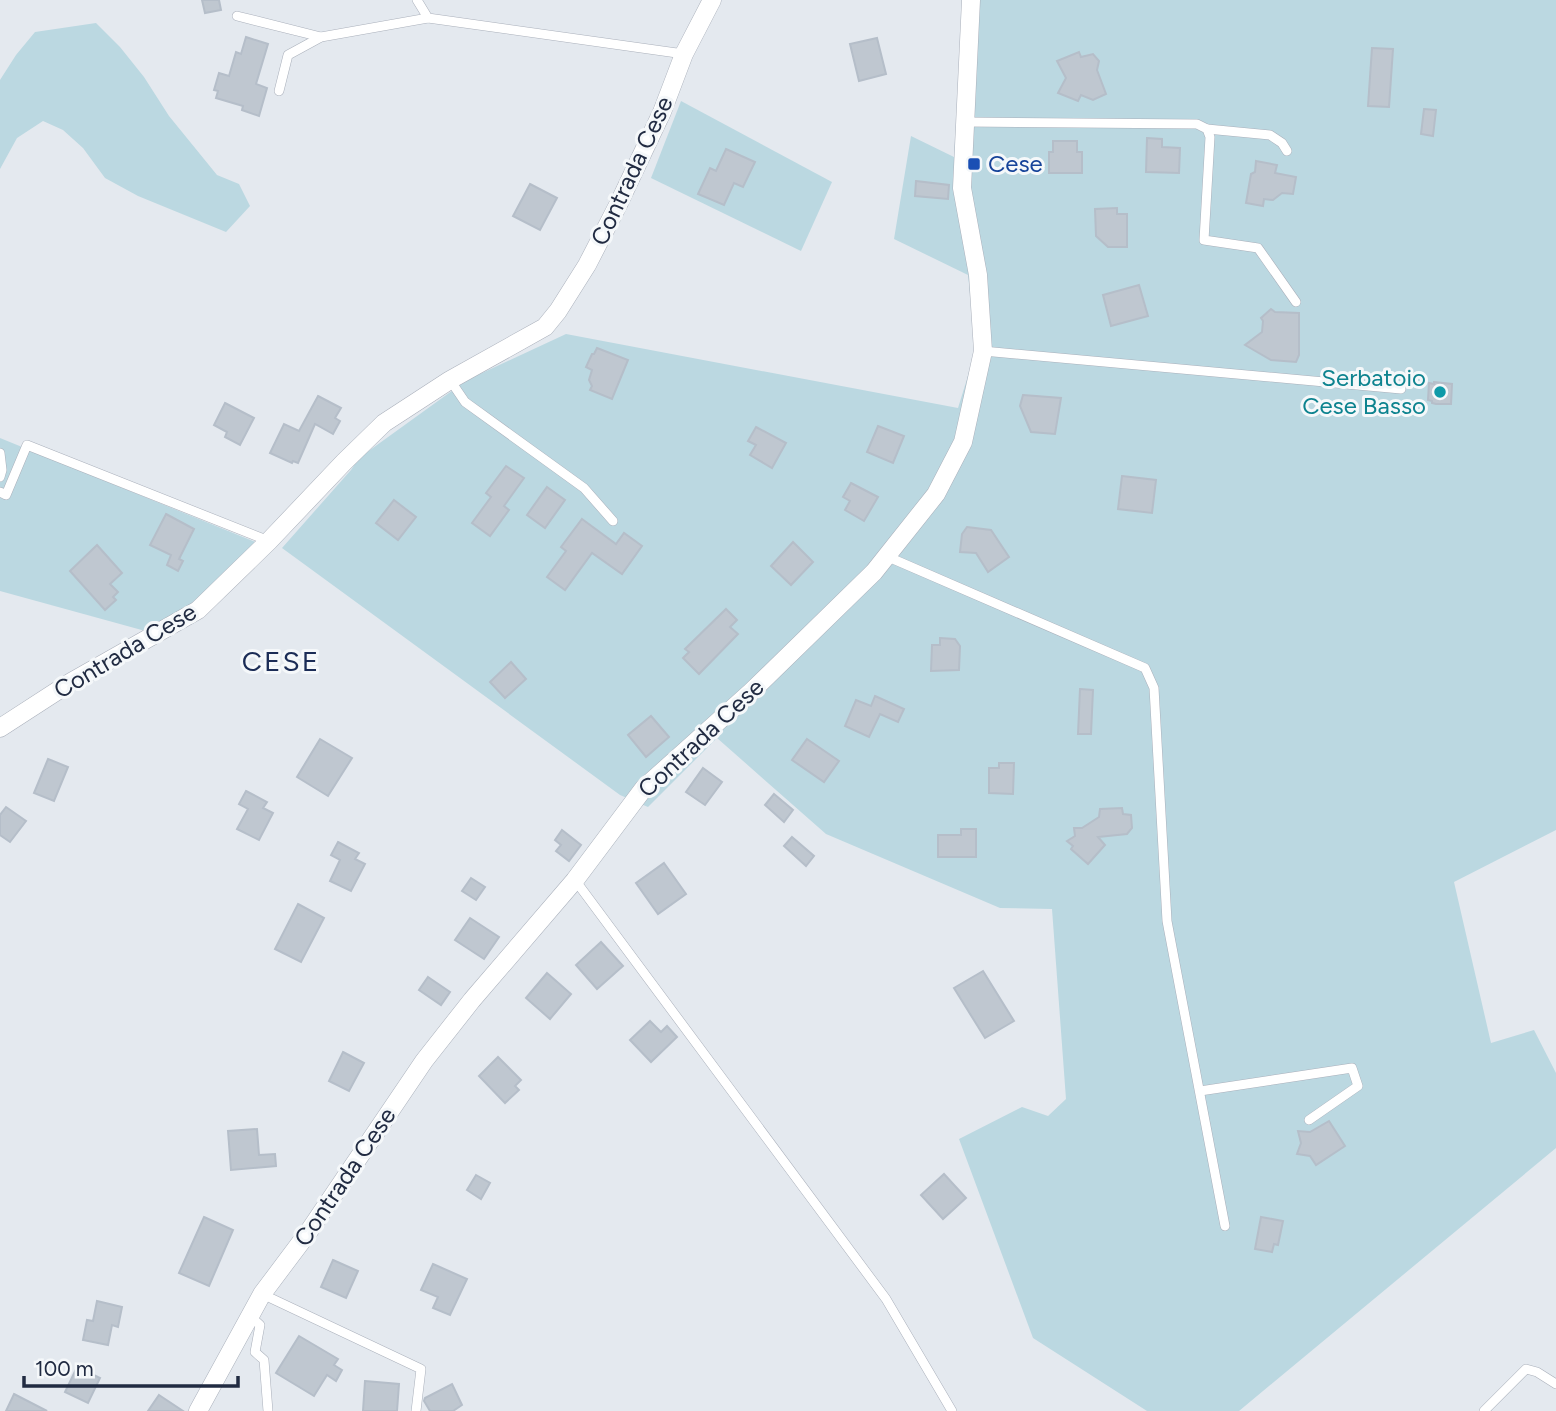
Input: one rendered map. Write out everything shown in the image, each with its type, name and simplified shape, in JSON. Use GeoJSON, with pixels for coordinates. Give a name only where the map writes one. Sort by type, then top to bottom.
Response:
{"type":"FeatureCollection","features":[{"type":"Feature","properties":{"kind":"street","name":"Contrada Cese"},"geometry":{"type":"LineString","coordinates":[[0,728],[71,682],[198,610],[270,541],[384,422],[450,380],[545,327],[587,265],[618,205],[662,112],[684,54],[712,0]]}},
{"type":"Feature","properties":{"kind":"street","name":"Contrada Cese"},"geometry":{"type":"LineString","coordinates":[[198,1411],[262,1294],[307,1234],[424,1061],[472,1000],[575,880],[644,788],[805,641],[874,572],[936,494],[963,442],[983,351],[978,275],[962,188],[971,0]]}},
{"type":"Feature","properties":{"kind":"lane"},"geometry":{"type":"LineString","coordinates":[[417,0],[428,18]]}},
{"type":"Feature","properties":{"kind":"lane"},"geometry":{"type":"LineString","coordinates":[[237,16],[321,37]]}},
{"type":"Feature","properties":{"kind":"lane"},"geometry":{"type":"LineString","coordinates":[[279,91],[288,55],[321,37],[428,18],[684,54]]}},
{"type":"Feature","properties":{"kind":"lane"},"geometry":{"type":"LineString","coordinates":[[966,122],[1198,124],[1208,130],[1270,135],[1282,143],[1287,151]]}},
{"type":"Feature","properties":{"kind":"lane"},"geometry":{"type":"LineString","coordinates":[[1208,130],[1210,137],[1204,240],[1258,248],[1296,302]]}},
{"type":"Feature","properties":{"kind":"lane"},"geometry":{"type":"LineString","coordinates":[[983,351],[1401,389]]}},
{"type":"Feature","properties":{"kind":"lane"},"geometry":{"type":"LineString","coordinates":[[450,380],[465,402],[584,488],[613,521]]}},
{"type":"Feature","properties":{"kind":"lane"},"geometry":{"type":"LineString","coordinates":[[0,492],[6,495],[27,445],[270,541]]}},
{"type":"Feature","properties":{"kind":"lane"},"geometry":{"type":"LineString","coordinates":[[0,453],[0,477]]}},
{"type":"Feature","properties":{"kind":"lane"},"geometry":{"type":"LineString","coordinates":[[886,556],[1145,668],[1154,688],[1167,921],[1225,1226]]}},
{"type":"Feature","properties":{"kind":"lane"},"geometry":{"type":"LineString","coordinates":[[575,880],[886,1299],[952,1411]]}},
{"type":"Feature","properties":{"kind":"lane"},"geometry":{"type":"LineString","coordinates":[[1200,1091],[1352,1068],[1358,1086],[1308,1119]]}},
{"type":"Feature","properties":{"kind":"lane"},"geometry":{"type":"LineString","coordinates":[[262,1294],[421,1370],[416,1411]]}},
{"type":"Feature","properties":{"kind":"lane"},"geometry":{"type":"LineString","coordinates":[[250,1316],[260,1325],[256,1352],[264,1360],[268,1411]]}},
{"type":"Feature","properties":{"kind":"lane"},"geometry":{"type":"LineString","coordinates":[[1484,1411],[1526,1369],[1537,1372],[1556,1384]]}},
{"type":"Feature","properties":{"kind":"shaded area"},"geometry":{"type":"Polygon","coordinates":[[[964,0],[1556,0],[1556,830],[1454,882],[1491,1043],[1534,1030],[1556,1073],[1556,1148],[1239,1411],[1147,1411],[1033,1338],[959,1139],[1022,1107],[1048,1116],[1066,1099],[1052,909],[1000,908],[826,834],[717,738],[648,807],[620,795],[282,548],[359,458],[467,380],[566,334],[958,408],[976,350],[968,275],[894,239],[911,136],[954,157],[964,0]]]}},
{"type":"Feature","properties":{"kind":"shaded area"},"geometry":{"type":"Polygon","coordinates":[[[96,23],[144,77],[169,116],[217,175],[239,184],[250,206],[226,232],[138,196],[105,178],[83,148],[63,130],[43,121],[17,138],[0,169],[0,80],[16,55],[35,32],[96,23]]]}},
{"type":"Feature","properties":{"kind":"shaded area"},"geometry":{"type":"Polygon","coordinates":[[[681,101],[832,182],[801,251],[651,178],[681,101]]]}},
{"type":"Feature","properties":{"kind":"shaded area"},"geometry":{"type":"Polygon","coordinates":[[[0,438],[260,544],[191,608],[149,632],[0,591],[0,438]]]}},
{"type":"Feature","properties":{"kind":"building"},"geometry":{"type":"Polygon","coordinates":[[[202,0],[219,0],[221,10],[205,13],[202,0]]]}},
{"type":"Feature","properties":{"kind":"building"},"geometry":{"type":"Polygon","coordinates":[[[246,37],[268,44],[256,84],[267,88],[259,116],[242,110],[243,106],[216,98],[218,91],[214,90],[219,73],[229,76],[236,52],[241,54],[246,37]]]}},
{"type":"Feature","properties":{"kind":"building"},"geometry":{"type":"Polygon","coordinates":[[[877,38],[886,74],[859,81],[850,44],[877,38]]]}},
{"type":"Feature","properties":{"kind":"building"},"geometry":{"type":"Polygon","coordinates":[[[1372,48],[1393,49],[1389,107],[1368,106],[1372,48]]]}},
{"type":"Feature","properties":{"kind":"building"},"geometry":{"type":"Polygon","coordinates":[[[1079,52],[1081,57],[1093,54],[1099,61],[1097,70],[1106,94],[1093,100],[1081,95],[1078,101],[1058,93],[1066,78],[1057,61],[1079,52]]]}},
{"type":"Feature","properties":{"kind":"building"},"geometry":{"type":"Polygon","coordinates":[[[1424,109],[1436,110],[1433,136],[1421,134],[1424,109]]]}},
{"type":"Feature","properties":{"kind":"building"},"geometry":{"type":"Polygon","coordinates":[[[1147,138],[1162,139],[1162,147],[1180,148],[1179,173],[1146,172],[1147,138]]]}},
{"type":"Feature","properties":{"kind":"building"},"geometry":{"type":"Polygon","coordinates":[[[1053,141],[1077,141],[1077,152],[1082,152],[1082,173],[1049,173],[1049,152],[1053,152],[1053,141]]]}},
{"type":"Feature","properties":{"kind":"building"},"geometry":{"type":"Polygon","coordinates":[[[726,149],[755,162],[743,187],[734,183],[724,205],[698,194],[710,168],[716,171],[726,149]]]}},
{"type":"Feature","properties":{"kind":"building"},"geometry":{"type":"Polygon","coordinates":[[[1256,161],[1277,165],[1275,173],[1296,177],[1293,194],[1282,193],[1273,200],[1264,199],[1263,206],[1246,203],[1256,161]]]}},
{"type":"Feature","properties":{"kind":"building"},"geometry":{"type":"Polygon","coordinates":[[[916,181],[949,185],[948,199],[915,196],[916,181]]]}},
{"type":"Feature","properties":{"kind":"building"},"geometry":{"type":"Polygon","coordinates":[[[530,184],[557,198],[540,230],[513,216],[530,184]]]}},
{"type":"Feature","properties":{"kind":"building"},"geometry":{"type":"Polygon","coordinates":[[[1117,208],[1117,214],[1127,214],[1127,247],[1108,247],[1096,236],[1095,209],[1117,208]]]}},
{"type":"Feature","properties":{"kind":"building"},"geometry":{"type":"Polygon","coordinates":[[[1139,285],[1148,316],[1111,326],[1103,295],[1139,285]]]}},
{"type":"Feature","properties":{"kind":"building"},"geometry":{"type":"Polygon","coordinates":[[[1271,309],[1275,312],[1299,313],[1299,355],[1296,362],[1271,360],[1245,345],[1262,332],[1261,318],[1271,309]]]}},
{"type":"Feature","properties":{"kind":"building"},"geometry":{"type":"Polygon","coordinates":[[[597,348],[628,360],[612,399],[590,390],[592,370],[586,367],[597,348]]]}},
{"type":"Feature","properties":{"kind":"building","name":"Serbatoio Cese Basso"},"geometry":{"type":"Polygon","coordinates":[[[1429,383],[1452,384],[1451,404],[1436,404],[1428,400],[1429,383]]]}},
{"type":"Feature","properties":{"kind":"building"},"geometry":{"type":"Polygon","coordinates":[[[1023,395],[1061,398],[1055,434],[1031,432],[1020,406],[1023,395]]]}},
{"type":"Feature","properties":{"kind":"building"},"geometry":{"type":"Polygon","coordinates":[[[318,396],[341,408],[335,418],[340,421],[333,434],[315,424],[298,463],[270,453],[284,424],[299,431],[318,396]]]}},
{"type":"Feature","properties":{"kind":"building"},"geometry":{"type":"Polygon","coordinates":[[[225,403],[254,418],[240,445],[225,437],[227,432],[214,425],[225,403]]]}},
{"type":"Feature","properties":{"kind":"building"},"geometry":{"type":"Polygon","coordinates":[[[878,426],[904,436],[893,463],[867,452],[878,426]]]}},
{"type":"Feature","properties":{"kind":"building"},"geometry":{"type":"Polygon","coordinates":[[[756,427],[786,443],[772,468],[750,455],[756,445],[748,441],[756,427]]]}},
{"type":"Feature","properties":{"kind":"building"},"geometry":{"type":"Polygon","coordinates":[[[506,466],[524,478],[504,506],[509,510],[490,536],[472,523],[491,497],[486,493],[506,466]]]}},
{"type":"Feature","properties":{"kind":"building"},"geometry":{"type":"Polygon","coordinates":[[[1122,476],[1156,480],[1152,513],[1118,509],[1122,476]]]}},
{"type":"Feature","properties":{"kind":"building"},"geometry":{"type":"Polygon","coordinates":[[[851,483],[878,497],[864,521],[845,510],[850,501],[843,497],[851,483]]]}},
{"type":"Feature","properties":{"kind":"building"},"geometry":{"type":"Polygon","coordinates":[[[547,487],[565,500],[545,528],[527,515],[547,487]]]}},
{"type":"Feature","properties":{"kind":"building"},"geometry":{"type":"Polygon","coordinates":[[[394,500],[416,517],[398,540],[376,523],[394,500]]]}},
{"type":"Feature","properties":{"kind":"building"},"geometry":{"type":"Polygon","coordinates":[[[166,514],[194,529],[179,559],[183,561],[178,571],[167,565],[171,555],[150,545],[166,514]]]}},
{"type":"Feature","properties":{"kind":"building"},"geometry":{"type":"Polygon","coordinates":[[[582,519],[616,544],[624,533],[642,546],[622,574],[592,553],[565,590],[547,577],[566,551],[561,547],[582,519]]]}},
{"type":"Feature","properties":{"kind":"building"},"geometry":{"type":"Polygon","coordinates":[[[967,527],[991,530],[1009,557],[988,572],[976,553],[960,552],[962,534],[967,527]]]}},
{"type":"Feature","properties":{"kind":"building"},"geometry":{"type":"Polygon","coordinates":[[[793,542],[813,562],[791,585],[771,566],[793,542]]]}},
{"type":"Feature","properties":{"kind":"building"},"geometry":{"type":"Polygon","coordinates":[[[97,545],[122,573],[110,584],[118,592],[113,597],[116,600],[105,610],[70,571],[97,545]]]}},
{"type":"Feature","properties":{"kind":"building"},"geometry":{"type":"Polygon","coordinates":[[[726,609],[737,620],[730,627],[738,634],[699,674],[683,658],[689,652],[685,649],[726,609]]]}},
{"type":"Feature","properties":{"kind":"building"},"geometry":{"type":"Polygon","coordinates":[[[940,638],[955,639],[960,646],[959,670],[931,671],[932,645],[940,645],[940,638]]]}},
{"type":"Feature","properties":{"kind":"building"},"geometry":{"type":"Polygon","coordinates":[[[511,662],[526,679],[505,698],[490,682],[511,662]]]}},
{"type":"Feature","properties":{"kind":"building"},"geometry":{"type":"Polygon","coordinates":[[[1080,689],[1093,690],[1091,734],[1078,734],[1080,689]]]}},
{"type":"Feature","properties":{"kind":"building"},"geometry":{"type":"Polygon","coordinates":[[[875,696],[904,709],[898,722],[880,714],[869,737],[845,726],[856,700],[871,706],[875,696]]]}},
{"type":"Feature","properties":{"kind":"building"},"geometry":{"type":"Polygon","coordinates":[[[651,716],[669,737],[646,757],[628,735],[651,716]]]}},
{"type":"Feature","properties":{"kind":"building"},"geometry":{"type":"Polygon","coordinates":[[[320,739],[352,758],[328,796],[297,777],[320,739]]]}},
{"type":"Feature","properties":{"kind":"building"},"geometry":{"type":"Polygon","coordinates":[[[807,739],[839,761],[824,782],[792,760],[807,739]]]}},
{"type":"Feature","properties":{"kind":"building"},"geometry":{"type":"Polygon","coordinates":[[[48,759],[68,767],[54,801],[34,793],[48,759]]]}},
{"type":"Feature","properties":{"kind":"building"},"geometry":{"type":"Polygon","coordinates":[[[999,763],[1014,763],[1013,794],[989,793],[989,768],[999,768],[999,763]]]}},
{"type":"Feature","properties":{"kind":"building"},"geometry":{"type":"Polygon","coordinates":[[[703,768],[722,782],[705,805],[686,792],[703,768]]]}},
{"type":"Feature","properties":{"kind":"building"},"geometry":{"type":"Polygon","coordinates":[[[246,791],[267,802],[263,808],[273,813],[259,840],[237,829],[248,809],[239,804],[246,791]]]}},
{"type":"Feature","properties":{"kind":"building"},"geometry":{"type":"Polygon","coordinates":[[[774,794],[793,810],[784,822],[765,805],[774,794]]]}},
{"type":"Feature","properties":{"kind":"building"},"geometry":{"type":"Polygon","coordinates":[[[6,807],[26,821],[10,842],[0,835],[0,815],[6,807]]]}},
{"type":"Feature","properties":{"kind":"building"},"geometry":{"type":"Polygon","coordinates":[[[1122,808],[1123,814],[1131,815],[1132,828],[1127,834],[1098,837],[1105,845],[1088,864],[1071,849],[1073,846],[1067,841],[1075,836],[1074,828],[1082,828],[1099,817],[1100,809],[1122,808]]]}},
{"type":"Feature","properties":{"kind":"building"},"geometry":{"type":"Polygon","coordinates":[[[961,829],[976,829],[976,857],[938,857],[938,835],[961,835],[961,829]]]}},
{"type":"Feature","properties":{"kind":"building"},"geometry":{"type":"Polygon","coordinates":[[[562,830],[581,845],[569,861],[556,851],[561,845],[555,840],[562,830]]]}},
{"type":"Feature","properties":{"kind":"building"},"geometry":{"type":"Polygon","coordinates":[[[792,837],[814,856],[806,866],[784,846],[792,837]]]}},
{"type":"Feature","properties":{"kind":"building"},"geometry":{"type":"Polygon","coordinates":[[[338,842],[359,853],[355,859],[365,864],[351,891],[330,881],[340,860],[331,855],[338,842]]]}},
{"type":"Feature","properties":{"kind":"building"},"geometry":{"type":"Polygon","coordinates":[[[664,863],[686,894],[658,914],[636,883],[664,863]]]}},
{"type":"Feature","properties":{"kind":"building"},"geometry":{"type":"Polygon","coordinates":[[[471,878],[485,887],[476,900],[462,891],[471,878]]]}},
{"type":"Feature","properties":{"kind":"building"},"geometry":{"type":"Polygon","coordinates":[[[298,904],[324,918],[301,962],[275,949],[298,904]]]}},
{"type":"Feature","properties":{"kind":"building"},"geometry":{"type":"Polygon","coordinates":[[[470,918],[499,937],[484,959],[455,940],[470,918]]]}},
{"type":"Feature","properties":{"kind":"building"},"geometry":{"type":"Polygon","coordinates":[[[601,942],[623,966],[597,989],[576,965],[601,942]]]}},
{"type":"Feature","properties":{"kind":"building"},"geometry":{"type":"Polygon","coordinates":[[[983,971],[1014,1021],[985,1038],[954,988],[983,971]]]}},
{"type":"Feature","properties":{"kind":"building"},"geometry":{"type":"Polygon","coordinates":[[[547,973],[571,994],[550,1019],[526,998],[547,973]]]}},
{"type":"Feature","properties":{"kind":"building"},"geometry":{"type":"Polygon","coordinates":[[[428,977],[450,992],[441,1005],[419,990],[428,977]]]}},
{"type":"Feature","properties":{"kind":"building"},"geometry":{"type":"Polygon","coordinates":[[[650,1021],[661,1032],[667,1026],[677,1037],[651,1062],[630,1040],[650,1021]]]}},
{"type":"Feature","properties":{"kind":"building"},"geometry":{"type":"Polygon","coordinates":[[[343,1052],[364,1063],[349,1091],[329,1081],[343,1052]]]}},
{"type":"Feature","properties":{"kind":"building"},"geometry":{"type":"Polygon","coordinates":[[[498,1057],[521,1080],[515,1086],[519,1090],[505,1103],[479,1076],[498,1057]]]}},
{"type":"Feature","properties":{"kind":"building"},"geometry":{"type":"Polygon","coordinates":[[[1329,1121],[1345,1146],[1316,1165],[1310,1156],[1297,1154],[1301,1143],[1298,1131],[1310,1132],[1329,1121]]]}},
{"type":"Feature","properties":{"kind":"building"},"geometry":{"type":"Polygon","coordinates":[[[257,1129],[259,1155],[275,1154],[276,1166],[231,1170],[228,1131],[257,1129]]]}},
{"type":"Feature","properties":{"kind":"building"},"geometry":{"type":"Polygon","coordinates":[[[944,1174],[966,1198],[943,1219],[921,1195],[944,1174]]]}},
{"type":"Feature","properties":{"kind":"building"},"geometry":{"type":"Polygon","coordinates":[[[476,1175],[490,1183],[481,1199],[467,1190],[476,1175]]]}},
{"type":"Feature","properties":{"kind":"building"},"geometry":{"type":"Polygon","coordinates":[[[204,1217],[233,1230],[209,1286],[179,1273],[204,1217]]]}},
{"type":"Feature","properties":{"kind":"building"},"geometry":{"type":"Polygon","coordinates":[[[1261,1217],[1283,1221],[1278,1245],[1274,1244],[1272,1252],[1255,1249],[1261,1217]]]}},
{"type":"Feature","properties":{"kind":"building"},"geometry":{"type":"Polygon","coordinates":[[[333,1260],[358,1271],[346,1298],[321,1287],[333,1260]]]}},
{"type":"Feature","properties":{"kind":"building"},"geometry":{"type":"Polygon","coordinates":[[[433,1264],[467,1279],[450,1315],[433,1308],[438,1297],[421,1290],[433,1264]]]}},
{"type":"Feature","properties":{"kind":"building"},"geometry":{"type":"Polygon","coordinates":[[[97,1301],[122,1307],[118,1327],[112,1325],[108,1345],[83,1340],[87,1320],[93,1321],[97,1301]]]}},
{"type":"Feature","properties":{"kind":"building"},"geometry":{"type":"Polygon","coordinates":[[[299,1336],[338,1359],[334,1365],[342,1370],[336,1381],[327,1375],[314,1396],[276,1373],[299,1336]]]}},
{"type":"Feature","properties":{"kind":"building"},"geometry":{"type":"Polygon","coordinates":[[[77,1367],[100,1378],[88,1403],[65,1392],[77,1367]]]}},
{"type":"Feature","properties":{"kind":"building"},"geometry":{"type":"Polygon","coordinates":[[[365,1381],[399,1384],[397,1411],[363,1411],[365,1381]]]}},
{"type":"Feature","properties":{"kind":"building"},"geometry":{"type":"Polygon","coordinates":[[[452,1384],[462,1405],[453,1411],[430,1411],[425,1398],[452,1384]]]}},
{"type":"Feature","properties":{"kind":"building"},"geometry":{"type":"Polygon","coordinates":[[[14,1394],[47,1411],[6,1411],[14,1394]]]}},
{"type":"Feature","properties":{"kind":"building"},"geometry":{"type":"Polygon","coordinates":[[[159,1395],[183,1411],[148,1411],[159,1395]]]}},
{"type":"Feature","properties":{"kind":"place","name":"Cese"},"geometry":{"type":"Point","coordinates":[974,164]}},
{"type":"Feature","properties":{"kind":"place","name":"Serbatoio Cese Basso"},"geometry":{"type":"Point","coordinates":[1440,392]}},
{"type":"Feature","properties":{"kind":"district","name":"CESE"},"geometry":{"type":"Point","coordinates":[281,661]}}]}
